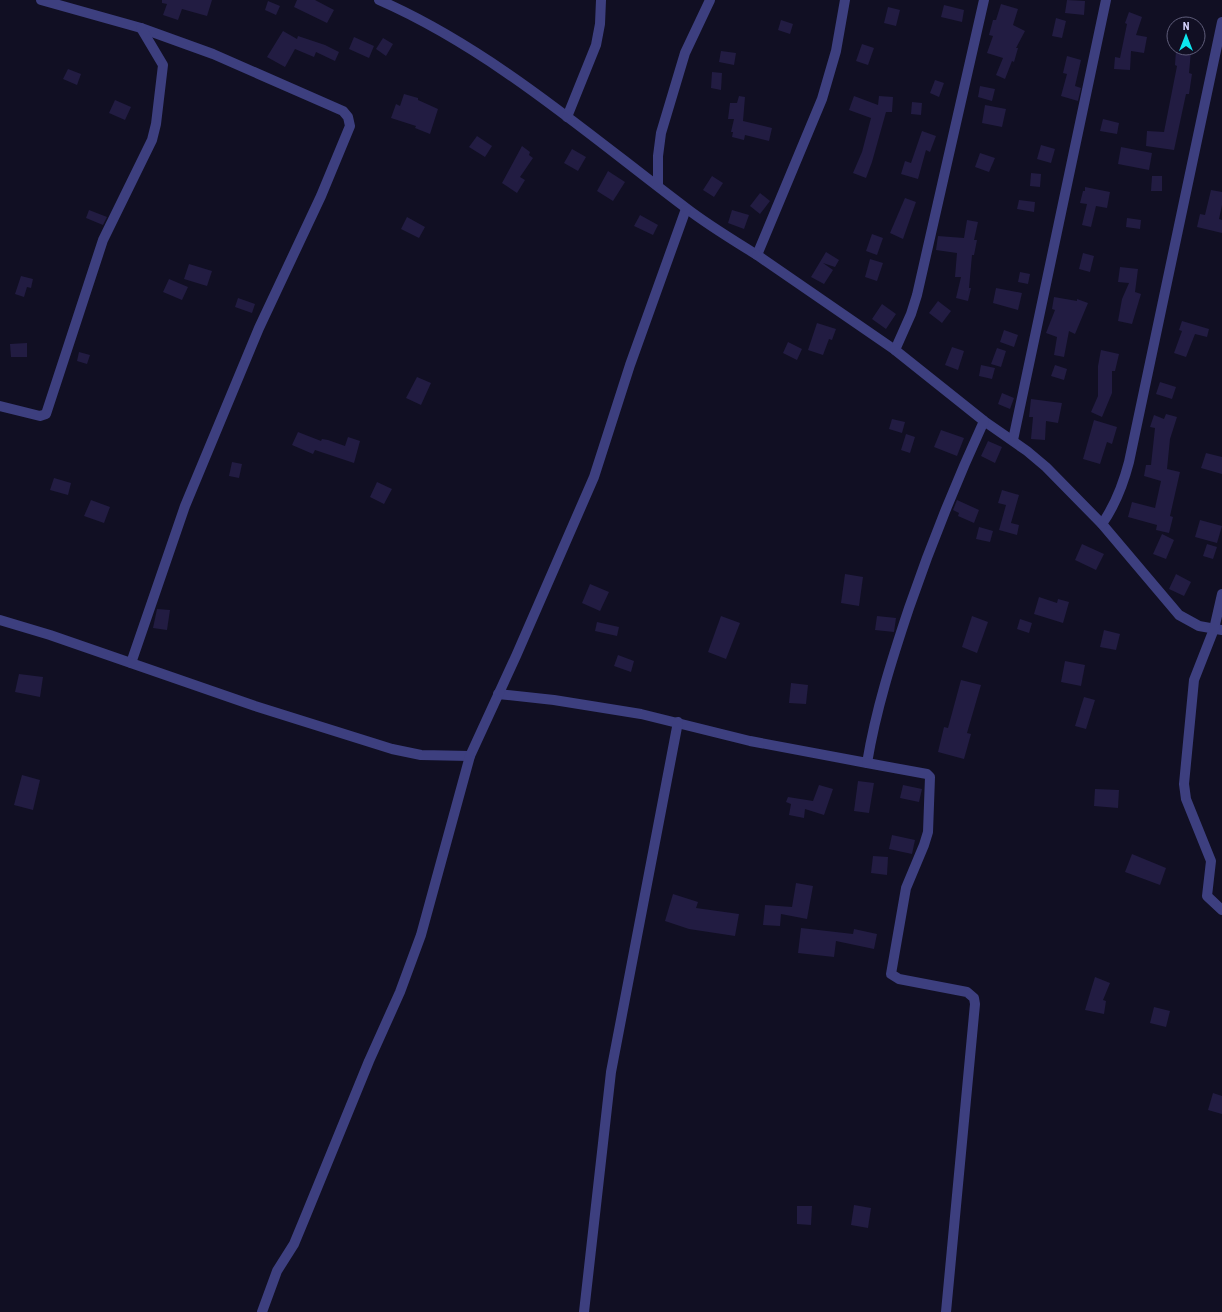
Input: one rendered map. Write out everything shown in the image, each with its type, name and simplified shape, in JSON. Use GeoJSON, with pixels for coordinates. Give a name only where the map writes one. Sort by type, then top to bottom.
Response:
{"type":"FeatureCollection","features":[{"type":"Feature","properties":{"kind":"street"},"geometry":{"type":"LineString","coordinates":[[41,0],[141,28],[213,54],[343,111],[348,117],[350,126],[321,196],[259,328],[185,506],[131,663]]}},
{"type":"Feature","properties":{"kind":"street"},"geometry":{"type":"LineString","coordinates":[[379,0],[411,14],[448,35],[567,117],[686,209],[757,255],[895,350],[984,421],[1013,440],[1046,467],[1102,524],[1179,615],[1199,626],[1218,629]]}},
{"type":"Feature","properties":{"kind":"street"},"geometry":{"type":"LineString","coordinates":[[567,117],[596,45],[600,24],[601,0]]}},
{"type":"Feature","properties":{"kind":"street"},"geometry":{"type":"LineString","coordinates":[[658,186],[658,156],[661,133],[686,53],[710,0]]}},
{"type":"Feature","properties":{"kind":"street"},"geometry":{"type":"LineString","coordinates":[[757,255],[822,99],[836,52],[845,0]]}},
{"type":"Feature","properties":{"kind":"street"},"geometry":{"type":"LineString","coordinates":[[895,350],[911,314],[917,295],[984,0]]}},
{"type":"Feature","properties":{"kind":"street"},"geometry":{"type":"LineString","coordinates":[[1013,440],[1106,0]]}},
{"type":"Feature","properties":{"kind":"street"},"geometry":{"type":"LineString","coordinates":[[1102,524],[1112,510],[1122,487],[1129,462],[1222,22]]}},
{"type":"Feature","properties":{"kind":"street"},"geometry":{"type":"LineString","coordinates":[[0,406],[40,416],[46,414],[103,240],[152,140],[159,114],[163,65],[141,28]]}},
{"type":"Feature","properties":{"kind":"street"},"geometry":{"type":"LineString","coordinates":[[262,1312],[278,1271],[294,1244],[369,1061],[400,992],[421,935],[470,756],[594,477],[630,365],[686,209]]}},
{"type":"Feature","properties":{"kind":"street"},"geometry":{"type":"LineString","coordinates":[[867,763],[879,702],[908,611],[930,547],[961,470],[984,421]]}},
{"type":"Feature","properties":{"kind":"street"},"geometry":{"type":"LineString","coordinates":[[1222,594],[1218,629],[1194,680],[1184,784],[1186,799],[1211,861],[1207,896],[1222,910]]}},
{"type":"Feature","properties":{"kind":"street"},"geometry":{"type":"LineString","coordinates":[[0,620],[255,706],[392,749],[421,755],[470,756]]}},
{"type":"Feature","properties":{"kind":"street"},"geometry":{"type":"LineString","coordinates":[[498,694],[562,701],[678,722],[750,741],[927,774],[930,777],[928,832],[924,846],[906,888],[891,962],[891,974],[899,979],[967,992],[974,998],[975,1004],[946,1312]]}},
{"type":"Feature","properties":{"kind":"street"},"geometry":{"type":"LineString","coordinates":[[584,1312],[612,1072],[678,722]]}},
{"type":"Feature","properties":{"kind":"building"},"geometry":{"type":"Polygon","coordinates":[[[162,0],[212,0],[207,16],[182,9],[178,20],[163,15],[167,4],[162,3],[162,0]]]}},
{"type":"Feature","properties":{"kind":"building"},"geometry":{"type":"Polygon","coordinates":[[[297,0],[315,0],[334,10],[327,23],[294,7],[297,0]]]}},
{"type":"Feature","properties":{"kind":"building"},"geometry":{"type":"Polygon","coordinates":[[[1067,0],[1085,1],[1084,15],[1065,13],[1067,0]]]}},
{"type":"Feature","properties":{"kind":"building"},"geometry":{"type":"Polygon","coordinates":[[[268,1],[280,6],[276,15],[265,10],[268,1]]]}},
{"type":"Feature","properties":{"kind":"building"},"geometry":{"type":"Polygon","coordinates":[[[1001,4],[1018,9],[1013,25],[1025,31],[1016,48],[1018,48],[1014,62],[1012,61],[1005,79],[996,75],[1003,58],[987,53],[993,36],[989,35],[993,20],[996,20],[1001,4]]]}},
{"type":"Feature","properties":{"kind":"building"},"geometry":{"type":"Polygon","coordinates":[[[944,5],[964,10],[962,22],[941,17],[944,5]]]}},
{"type":"Feature","properties":{"kind":"building"},"geometry":{"type":"Polygon","coordinates":[[[888,7],[900,10],[896,26],[884,23],[888,7]]]}},
{"type":"Feature","properties":{"kind":"building"},"geometry":{"type":"Polygon","coordinates":[[[1129,12],[1142,17],[1136,35],[1147,37],[1144,53],[1131,51],[1130,70],[1114,69],[1115,57],[1120,58],[1127,24],[1125,23],[1129,12]]]}},
{"type":"Feature","properties":{"kind":"building"},"geometry":{"type":"Polygon","coordinates":[[[1056,18],[1066,21],[1062,38],[1052,36],[1056,18]]]}},
{"type":"Feature","properties":{"kind":"building"},"geometry":{"type":"Polygon","coordinates":[[[781,20],[793,24],[790,34],[778,30],[781,20]]]}},
{"type":"Feature","properties":{"kind":"building"},"geometry":{"type":"Polygon","coordinates":[[[283,31],[297,39],[298,36],[325,45],[339,52],[335,61],[316,52],[314,57],[295,49],[285,67],[267,57],[283,31]]]}},
{"type":"Feature","properties":{"kind":"building"},"geometry":{"type":"Polygon","coordinates":[[[354,37],[374,46],[369,58],[349,49],[354,37]]]}},
{"type":"Feature","properties":{"kind":"building"},"geometry":{"type":"Polygon","coordinates":[[[383,38],[393,44],[386,56],[376,49],[383,38]]]}},
{"type":"Feature","properties":{"kind":"building"},"geometry":{"type":"Polygon","coordinates":[[[862,44],[874,48],[868,65],[856,61],[862,44]]]}},
{"type":"Feature","properties":{"kind":"building"},"geometry":{"type":"Polygon","coordinates":[[[721,51],[736,53],[734,65],[719,62],[721,51]]]}},
{"type":"Feature","properties":{"kind":"building"},"geometry":{"type":"Polygon","coordinates":[[[1067,56],[1081,60],[1075,86],[1081,88],[1078,101],[1061,96],[1067,74],[1063,73],[1067,56]]]}},
{"type":"Feature","properties":{"kind":"building"},"geometry":{"type":"Polygon","coordinates":[[[1176,56],[1191,56],[1189,73],[1192,74],[1189,94],[1186,94],[1174,150],[1146,146],[1147,131],[1164,132],[1177,66],[1175,65],[1176,56]]]}},
{"type":"Feature","properties":{"kind":"building"},"geometry":{"type":"Polygon","coordinates":[[[68,69],[81,74],[77,85],[63,79],[68,69]]]}},
{"type":"Feature","properties":{"kind":"building"},"geometry":{"type":"Polygon","coordinates":[[[712,72],[722,73],[721,90],[711,88],[712,72]]]}},
{"type":"Feature","properties":{"kind":"building"},"geometry":{"type":"Polygon","coordinates":[[[935,80],[944,83],[939,97],[930,93],[935,80]]]}},
{"type":"Feature","properties":{"kind":"building"},"geometry":{"type":"Polygon","coordinates":[[[980,86],[995,89],[992,101],[978,97],[980,86]]]}},
{"type":"Feature","properties":{"kind":"building"},"geometry":{"type":"Polygon","coordinates":[[[404,94],[418,98],[418,100],[438,109],[430,134],[415,128],[416,126],[391,118],[396,104],[400,106],[404,94]]]}},
{"type":"Feature","properties":{"kind":"building"},"geometry":{"type":"Polygon","coordinates":[[[739,96],[745,97],[743,121],[772,128],[769,141],[745,135],[744,140],[732,137],[733,132],[731,132],[734,119],[728,119],[730,103],[737,103],[739,96]]]}},
{"type":"Feature","properties":{"kind":"building"},"geometry":{"type":"Polygon","coordinates":[[[854,96],[878,105],[879,96],[893,97],[892,112],[886,112],[866,178],[853,173],[862,152],[871,118],[849,110],[854,96]]]}},
{"type":"Feature","properties":{"kind":"building"},"geometry":{"type":"Polygon","coordinates":[[[115,100],[131,107],[125,120],[109,113],[115,100]]]}},
{"type":"Feature","properties":{"kind":"building"},"geometry":{"type":"Polygon","coordinates":[[[912,102],[922,103],[921,115],[911,114],[912,102]]]}},
{"type":"Feature","properties":{"kind":"building"},"geometry":{"type":"Polygon","coordinates":[[[985,105],[1006,109],[1002,127],[982,123],[985,105]]]}},
{"type":"Feature","properties":{"kind":"building"},"geometry":{"type":"Polygon","coordinates":[[[1103,119],[1119,123],[1117,134],[1100,131],[1103,119]]]}},
{"type":"Feature","properties":{"kind":"building"},"geometry":{"type":"Polygon","coordinates":[[[922,131],[936,136],[930,152],[926,150],[918,179],[901,174],[905,161],[911,163],[922,131]]]}},
{"type":"Feature","properties":{"kind":"building"},"geometry":{"type":"Polygon","coordinates":[[[477,136],[492,146],[485,157],[469,147],[477,136]]]}},
{"type":"Feature","properties":{"kind":"building"},"geometry":{"type":"Polygon","coordinates":[[[1041,145],[1055,149],[1051,163],[1037,159],[1041,145]]]}},
{"type":"Feature","properties":{"kind":"building"},"geometry":{"type":"Polygon","coordinates":[[[522,146],[530,152],[529,155],[533,158],[520,177],[525,180],[517,193],[502,183],[522,146]]]}},
{"type":"Feature","properties":{"kind":"building"},"geometry":{"type":"Polygon","coordinates":[[[1121,147],[1152,153],[1149,170],[1118,164],[1121,147]]]}},
{"type":"Feature","properties":{"kind":"building"},"geometry":{"type":"Polygon","coordinates":[[[572,149],[586,157],[578,171],[564,163],[572,149]]]}},
{"type":"Feature","properties":{"kind":"building"},"geometry":{"type":"Polygon","coordinates":[[[980,153],[995,158],[989,172],[975,167],[980,153]]]}},
{"type":"Feature","properties":{"kind":"building"},"geometry":{"type":"Polygon","coordinates":[[[608,171],[625,182],[613,201],[597,191],[608,171]]]}},
{"type":"Feature","properties":{"kind":"building"},"geometry":{"type":"Polygon","coordinates":[[[1031,173],[1041,174],[1040,187],[1030,186],[1031,173]]]}},
{"type":"Feature","properties":{"kind":"building"},"geometry":{"type":"Polygon","coordinates":[[[712,176],[723,183],[714,197],[703,190],[712,176]]]}},
{"type":"Feature","properties":{"kind":"building"},"geometry":{"type":"Polygon","coordinates":[[[1152,176],[1162,176],[1162,191],[1151,191],[1152,176]]]}},
{"type":"Feature","properties":{"kind":"building"},"geometry":{"type":"Polygon","coordinates":[[[1085,187],[1110,192],[1107,208],[1096,206],[1091,227],[1082,225],[1087,204],[1080,203],[1085,187]]]}},
{"type":"Feature","properties":{"kind":"building"},"geometry":{"type":"Polygon","coordinates":[[[1211,190],[1222,192],[1222,205],[1219,219],[1222,220],[1222,233],[1197,227],[1200,214],[1205,215],[1211,190]]]}},
{"type":"Feature","properties":{"kind":"building"},"geometry":{"type":"Polygon","coordinates":[[[760,193],[770,201],[760,214],[750,206],[760,193]]]}},
{"type":"Feature","properties":{"kind":"building"},"geometry":{"type":"Polygon","coordinates":[[[905,198],[916,202],[903,239],[890,233],[905,198]]]}},
{"type":"Feature","properties":{"kind":"building"},"geometry":{"type":"Polygon","coordinates":[[[1019,200],[1035,202],[1034,212],[1017,209],[1019,200]]]}},
{"type":"Feature","properties":{"kind":"building"},"geometry":{"type":"Polygon","coordinates":[[[89,210],[107,217],[103,225],[86,218],[89,210]]]}},
{"type":"Feature","properties":{"kind":"building"},"geometry":{"type":"Polygon","coordinates":[[[732,210],[749,215],[744,229],[728,223],[732,210]]]}},
{"type":"Feature","properties":{"kind":"building"},"geometry":{"type":"Polygon","coordinates":[[[640,215],[658,225],[653,235],[634,226],[640,215]]]}},
{"type":"Feature","properties":{"kind":"building"},"geometry":{"type":"Polygon","coordinates":[[[407,217],[425,227],[419,238],[401,229],[407,217]]]}},
{"type":"Feature","properties":{"kind":"building"},"geometry":{"type":"Polygon","coordinates":[[[1127,218],[1141,220],[1140,229],[1126,227],[1127,218]]]}},
{"type":"Feature","properties":{"kind":"building"},"geometry":{"type":"Polygon","coordinates":[[[967,220],[978,222],[974,240],[977,240],[974,255],[972,255],[969,288],[971,288],[968,301],[956,298],[961,277],[955,277],[957,253],[936,250],[938,236],[964,238],[967,220]]]}},
{"type":"Feature","properties":{"kind":"building"},"geometry":{"type":"Polygon","coordinates":[[[872,234],[883,238],[877,255],[866,251],[872,234]]]}},
{"type":"Feature","properties":{"kind":"building"},"geometry":{"type":"Polygon","coordinates":[[[826,252],[839,260],[835,267],[823,263],[833,270],[824,284],[811,277],[826,252]]]}},
{"type":"Feature","properties":{"kind":"building"},"geometry":{"type":"Polygon","coordinates":[[[1083,253],[1094,256],[1090,272],[1079,269],[1083,253]]]}},
{"type":"Feature","properties":{"kind":"building"},"geometry":{"type":"Polygon","coordinates":[[[870,259],[883,263],[877,281],[865,277],[870,259]]]}},
{"type":"Feature","properties":{"kind":"building"},"geometry":{"type":"Polygon","coordinates":[[[189,264],[212,271],[207,286],[184,279],[189,264]]]}},
{"type":"Feature","properties":{"kind":"building"},"geometry":{"type":"Polygon","coordinates":[[[1120,267],[1138,269],[1135,292],[1141,294],[1132,324],[1118,321],[1122,299],[1129,283],[1118,282],[1120,267]]]}},
{"type":"Feature","properties":{"kind":"building"},"geometry":{"type":"Polygon","coordinates":[[[1020,272],[1030,274],[1028,284],[1018,282],[1020,272]]]}},
{"type":"Feature","properties":{"kind":"building"},"geometry":{"type":"Polygon","coordinates":[[[21,276],[33,279],[31,288],[27,287],[24,297],[15,294],[21,276]]]}},
{"type":"Feature","properties":{"kind":"building"},"geometry":{"type":"Polygon","coordinates":[[[169,279],[188,287],[182,300],[163,292],[169,279]]]}},
{"type":"Feature","properties":{"kind":"building"},"geometry":{"type":"Polygon","coordinates":[[[996,288],[1022,293],[1018,310],[993,303],[996,288]]]}},
{"type":"Feature","properties":{"kind":"building"},"geometry":{"type":"Polygon","coordinates":[[[1054,297],[1077,301],[1077,299],[1088,303],[1075,334],[1069,331],[1064,357],[1054,355],[1057,337],[1046,333],[1055,310],[1052,309],[1054,297]]]}},
{"type":"Feature","properties":{"kind":"building"},"geometry":{"type":"Polygon","coordinates":[[[238,298],[255,304],[252,313],[235,307],[238,298]]]}},
{"type":"Feature","properties":{"kind":"building"},"geometry":{"type":"Polygon","coordinates":[[[938,301],[951,311],[942,323],[929,313],[938,301]]]}},
{"type":"Feature","properties":{"kind":"building"},"geometry":{"type":"Polygon","coordinates":[[[882,304],[896,314],[886,329],[872,319],[882,304]]]}},
{"type":"Feature","properties":{"kind":"building"},"geometry":{"type":"Polygon","coordinates":[[[1182,321],[1209,329],[1207,337],[1195,334],[1186,357],[1174,353],[1182,331],[1179,330],[1182,321]]]}},
{"type":"Feature","properties":{"kind":"building"},"geometry":{"type":"Polygon","coordinates":[[[817,323],[836,329],[832,340],[829,339],[823,355],[808,350],[817,323]]]}},
{"type":"Feature","properties":{"kind":"building"},"geometry":{"type":"Polygon","coordinates":[[[1004,330],[1018,335],[1014,347],[1000,342],[1004,330]]]}},
{"type":"Feature","properties":{"kind":"building"},"geometry":{"type":"Polygon","coordinates":[[[788,342],[802,349],[797,360],[783,353],[788,342]]]}},
{"type":"Feature","properties":{"kind":"building"},"geometry":{"type":"Polygon","coordinates":[[[27,343],[27,357],[11,357],[10,344],[27,343]]]}},
{"type":"Feature","properties":{"kind":"building"},"geometry":{"type":"Polygon","coordinates":[[[952,347],[964,351],[958,370],[945,365],[952,347]]]}},
{"type":"Feature","properties":{"kind":"building"},"geometry":{"type":"Polygon","coordinates":[[[997,348],[1006,351],[1001,367],[991,364],[997,348]]]}},
{"type":"Feature","properties":{"kind":"building"},"geometry":{"type":"Polygon","coordinates":[[[1101,350],[1119,354],[1115,371],[1112,371],[1112,393],[1102,417],[1091,412],[1098,396],[1098,366],[1101,350]]]}},
{"type":"Feature","properties":{"kind":"building"},"geometry":{"type":"Polygon","coordinates":[[[79,352],[90,355],[87,364],[77,361],[79,352]]]}},
{"type":"Feature","properties":{"kind":"building"},"geometry":{"type":"Polygon","coordinates":[[[981,365],[995,368],[992,379],[979,376],[981,365]]]}},
{"type":"Feature","properties":{"kind":"building"},"geometry":{"type":"Polygon","coordinates":[[[1055,365],[1067,369],[1064,380],[1051,376],[1055,365]]]}},
{"type":"Feature","properties":{"kind":"building"},"geometry":{"type":"Polygon","coordinates":[[[417,377],[431,383],[421,405],[406,398],[417,377]]]}},
{"type":"Feature","properties":{"kind":"building"},"geometry":{"type":"Polygon","coordinates":[[[1160,382],[1176,387],[1172,399],[1156,394],[1160,382]]]}},
{"type":"Feature","properties":{"kind":"building"},"geometry":{"type":"Polygon","coordinates":[[[1002,393],[1014,398],[1010,409],[998,404],[1002,393]]]}},
{"type":"Feature","properties":{"kind":"building"},"geometry":{"type":"Polygon","coordinates":[[[1031,399],[1062,403],[1058,423],[1046,421],[1045,440],[1031,439],[1033,417],[1029,417],[1031,399]]]}},
{"type":"Feature","properties":{"kind":"building"},"geometry":{"type":"Polygon","coordinates":[[[1166,414],[1177,417],[1170,439],[1167,469],[1180,472],[1170,516],[1173,517],[1169,533],[1156,530],[1157,525],[1128,517],[1132,502],[1155,508],[1161,481],[1144,476],[1146,465],[1151,465],[1155,428],[1150,427],[1154,415],[1164,419],[1166,414]]]}},
{"type":"Feature","properties":{"kind":"building"},"geometry":{"type":"Polygon","coordinates":[[[892,419],[905,422],[902,433],[889,429],[892,419]]]}},
{"type":"Feature","properties":{"kind":"building"},"geometry":{"type":"Polygon","coordinates":[[[1094,420],[1117,427],[1112,444],[1107,442],[1100,464],[1083,459],[1094,420]]]}},
{"type":"Feature","properties":{"kind":"building"},"geometry":{"type":"Polygon","coordinates":[[[941,430],[964,438],[957,456],[934,447],[941,430]]]}},
{"type":"Feature","properties":{"kind":"building"},"geometry":{"type":"Polygon","coordinates":[[[298,432],[321,441],[322,439],[328,440],[345,446],[348,437],[360,441],[354,463],[315,450],[313,454],[292,445],[298,432]]]}},
{"type":"Feature","properties":{"kind":"building"},"geometry":{"type":"Polygon","coordinates":[[[906,434],[915,437],[910,453],[901,450],[906,434]]]}},
{"type":"Feature","properties":{"kind":"building"},"geometry":{"type":"Polygon","coordinates":[[[988,441],[1002,447],[995,463],[981,456],[988,441]]]}},
{"type":"Feature","properties":{"kind":"building"},"geometry":{"type":"Polygon","coordinates":[[[1206,453],[1222,457],[1222,474],[1201,468],[1206,453]]]}},
{"type":"Feature","properties":{"kind":"building"},"geometry":{"type":"Polygon","coordinates":[[[232,462],[242,464],[239,478],[229,476],[232,462]]]}},
{"type":"Feature","properties":{"kind":"building"},"geometry":{"type":"Polygon","coordinates":[[[54,478],[71,483],[68,495],[50,490],[54,478]]]}},
{"type":"Feature","properties":{"kind":"building"},"geometry":{"type":"Polygon","coordinates":[[[377,482],[392,489],[384,504],[370,497],[377,482]]]}},
{"type":"Feature","properties":{"kind":"building"},"geometry":{"type":"Polygon","coordinates":[[[1002,490],[1019,495],[1011,523],[1019,525],[1017,535],[999,530],[1006,505],[998,503],[1002,490]]]}},
{"type":"Feature","properties":{"kind":"building"},"geometry":{"type":"Polygon","coordinates":[[[91,500],[110,507],[104,523],[84,516],[91,500]]]}},
{"type":"Feature","properties":{"kind":"building"},"geometry":{"type":"Polygon","coordinates":[[[957,500],[979,510],[974,523],[958,516],[959,513],[953,510],[957,500]]]}},
{"type":"Feature","properties":{"kind":"building"},"geometry":{"type":"Polygon","coordinates":[[[1200,520],[1222,526],[1217,543],[1195,537],[1200,520]]]}},
{"type":"Feature","properties":{"kind":"building"},"geometry":{"type":"Polygon","coordinates":[[[979,527],[993,531],[990,542],[976,539],[979,527]]]}},
{"type":"Feature","properties":{"kind":"building"},"geometry":{"type":"Polygon","coordinates":[[[1162,534],[1174,540],[1166,559],[1153,554],[1162,534]]]}},
{"type":"Feature","properties":{"kind":"building"},"geometry":{"type":"Polygon","coordinates":[[[1082,544],[1104,554],[1096,570],[1075,560],[1082,544]]]}},
{"type":"Feature","properties":{"kind":"building"},"geometry":{"type":"Polygon","coordinates":[[[1207,544],[1217,547],[1213,559],[1203,556],[1207,544]]]}},
{"type":"Feature","properties":{"kind":"building"},"geometry":{"type":"Polygon","coordinates":[[[845,574],[863,577],[859,606],[841,603],[845,574]]]}},
{"type":"Feature","properties":{"kind":"building"},"geometry":{"type":"Polygon","coordinates":[[[1176,574],[1191,582],[1184,596],[1169,589],[1176,574]]]}},
{"type":"Feature","properties":{"kind":"building"},"geometry":{"type":"Polygon","coordinates":[[[590,584],[609,592],[600,611],[582,603],[590,584]]]}},
{"type":"Feature","properties":{"kind":"building"},"geometry":{"type":"Polygon","coordinates":[[[1039,597],[1057,603],[1058,599],[1069,602],[1063,623],[1034,614],[1039,597]]]}},
{"type":"Feature","properties":{"kind":"building"},"geometry":{"type":"Polygon","coordinates":[[[157,609],[170,610],[167,630],[153,628],[157,609]]]}},
{"type":"Feature","properties":{"kind":"building"},"geometry":{"type":"Polygon","coordinates":[[[721,616],[740,623],[726,659],[708,652],[721,616]]]}},
{"type":"Feature","properties":{"kind":"building"},"geometry":{"type":"Polygon","coordinates":[[[877,616],[896,618],[894,632],[875,630],[877,616]]]}},
{"type":"Feature","properties":{"kind":"building"},"geometry":{"type":"Polygon","coordinates":[[[972,616],[988,622],[977,653],[962,647],[972,616]]]}},
{"type":"Feature","properties":{"kind":"building"},"geometry":{"type":"Polygon","coordinates":[[[1020,619],[1032,623],[1029,633],[1017,629],[1020,619]]]}},
{"type":"Feature","properties":{"kind":"building"},"geometry":{"type":"Polygon","coordinates":[[[597,622],[619,627],[617,636],[595,631],[597,622]]]}},
{"type":"Feature","properties":{"kind":"building"},"geometry":{"type":"Polygon","coordinates":[[[1104,630],[1120,634],[1116,650],[1100,647],[1104,630]]]}},
{"type":"Feature","properties":{"kind":"building"},"geometry":{"type":"Polygon","coordinates":[[[618,655],[634,661],[631,672],[614,666],[618,655]]]}},
{"type":"Feature","properties":{"kind":"building"},"geometry":{"type":"Polygon","coordinates":[[[1065,661],[1085,665],[1081,686],[1061,682],[1065,661]]]}},
{"type":"Feature","properties":{"kind":"building"},"geometry":{"type":"Polygon","coordinates":[[[19,674],[43,677],[40,697],[15,692],[19,674]]]}},
{"type":"Feature","properties":{"kind":"building"},"geometry":{"type":"Polygon","coordinates":[[[961,680],[981,685],[967,733],[971,734],[964,759],[938,752],[944,727],[948,728],[961,680]]]}},
{"type":"Feature","properties":{"kind":"building"},"geometry":{"type":"Polygon","coordinates":[[[791,683],[808,685],[806,704],[789,703],[791,683]]]}},
{"type":"Feature","properties":{"kind":"building"},"geometry":{"type":"Polygon","coordinates":[[[1084,697],[1095,700],[1086,729],[1075,726],[1084,697]]]}},
{"type":"Feature","properties":{"kind":"building"},"geometry":{"type":"Polygon","coordinates":[[[22,775],[40,780],[33,810],[14,805],[22,775]]]}},
{"type":"Feature","properties":{"kind":"building"},"geometry":{"type":"Polygon","coordinates":[[[858,781],[874,783],[869,813],[854,811],[858,781]]]}},
{"type":"Feature","properties":{"kind":"building"},"geometry":{"type":"Polygon","coordinates":[[[819,785],[833,789],[824,815],[805,809],[804,818],[789,815],[791,804],[786,802],[788,797],[813,801],[819,785]]]}},
{"type":"Feature","properties":{"kind":"building"},"geometry":{"type":"Polygon","coordinates":[[[903,785],[922,789],[919,802],[900,798],[903,785]]]}},
{"type":"Feature","properties":{"kind":"building"},"geometry":{"type":"Polygon","coordinates":[[[1095,789],[1119,790],[1118,808],[1094,806],[1095,789]]]}},
{"type":"Feature","properties":{"kind":"building"},"geometry":{"type":"Polygon","coordinates":[[[892,835],[915,840],[912,854],[889,849],[892,835]]]}},
{"type":"Feature","properties":{"kind":"building"},"geometry":{"type":"Polygon","coordinates":[[[1132,854],[1166,868],[1160,885],[1125,872],[1132,854]]]}},
{"type":"Feature","properties":{"kind":"building"},"geometry":{"type":"Polygon","coordinates":[[[873,856],[888,857],[887,875],[871,873],[873,856]]]}},
{"type":"Feature","properties":{"kind":"building"},"geometry":{"type":"Polygon","coordinates":[[[796,883],[813,886],[807,919],[781,914],[780,926],[763,925],[765,905],[792,907],[796,883]]]}},
{"type":"Feature","properties":{"kind":"building"},"geometry":{"type":"Polygon","coordinates":[[[673,894],[698,902],[696,908],[739,914],[735,936],[689,929],[665,921],[673,894]]]}},
{"type":"Feature","properties":{"kind":"building"},"geometry":{"type":"Polygon","coordinates":[[[801,928],[853,934],[854,929],[877,934],[874,949],[836,941],[834,957],[798,953],[801,928]]]}},
{"type":"Feature","properties":{"kind":"building"},"geometry":{"type":"Polygon","coordinates":[[[1095,977],[1110,983],[1103,1000],[1106,1001],[1104,1014],[1085,1010],[1095,977]]]}},
{"type":"Feature","properties":{"kind":"building"},"geometry":{"type":"Polygon","coordinates":[[[1154,1007],[1170,1011],[1166,1027],[1150,1023],[1154,1007]]]}},
{"type":"Feature","properties":{"kind":"building"},"geometry":{"type":"Polygon","coordinates":[[[1213,1093],[1222,1096],[1222,1114],[1208,1110],[1213,1093]]]}},
{"type":"Feature","properties":{"kind":"building"},"geometry":{"type":"Polygon","coordinates":[[[854,1205],[871,1208],[868,1228],[851,1225],[854,1205]]]}},
{"type":"Feature","properties":{"kind":"building"},"geometry":{"type":"Polygon","coordinates":[[[797,1206],[812,1206],[811,1225],[797,1224],[797,1206]]]}}]}
